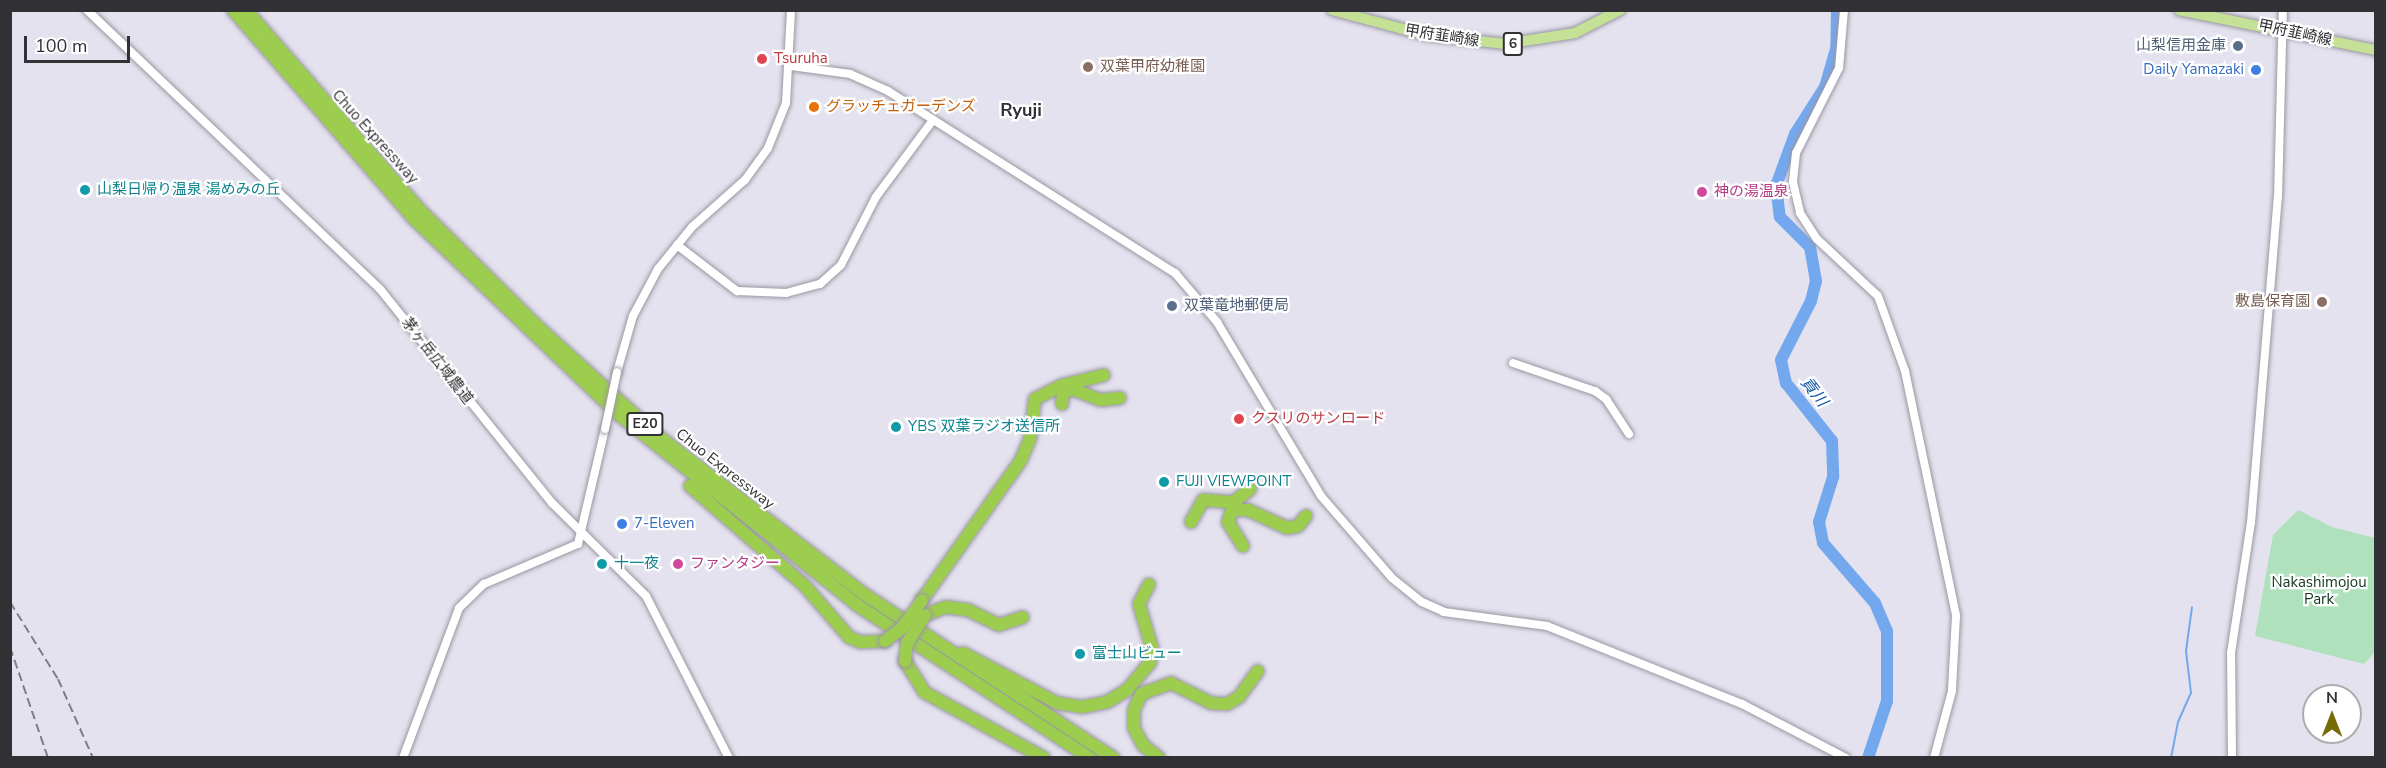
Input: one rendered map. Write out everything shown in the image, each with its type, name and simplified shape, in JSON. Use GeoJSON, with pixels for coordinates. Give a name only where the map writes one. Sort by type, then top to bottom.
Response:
{"type":"FeatureCollection","features":[{"type":"Feature","properties":{"kind":"highway","name":"Chuo Expressway"},"geometry":{"type":"LineString","coordinates":[[233,10],[413,218],[618,414],[857,605],[1090,758]]}},
{"type":"Feature","properties":{"kind":"highway","name":"Chuo Expressway"},"geometry":{"type":"LineString","coordinates":[[246,10],[374,160],[536,325],[693,465],[864,594],[1114,758]]}},
{"type":"Feature","properties":{"kind":"highway"},"geometry":{"type":"LineString","coordinates":[[618,414],[685,482],[804,585],[849,637],[860,642],[885,641],[902,628],[1021,460],[1030,439],[1032,404],[1044,393],[1104,375]]}},
{"type":"Feature","properties":{"kind":"highway"},"geometry":{"type":"LineString","coordinates":[[1031,418],[1044,401],[1065,406],[1063,392],[1072,389],[1100,400],[1120,398]]}},
{"type":"Feature","properties":{"kind":"highway"},"geometry":{"type":"LineString","coordinates":[[1191,522],[1203,500],[1234,502],[1250,489]]}},
{"type":"Feature","properties":{"kind":"highway"},"geometry":{"type":"LineString","coordinates":[[1243,546],[1228,522],[1232,510],[1248,510],[1287,528],[1298,525],[1306,516]]}},
{"type":"Feature","properties":{"kind":"highway"},"geometry":{"type":"LineString","coordinates":[[864,594],[1016,684],[1057,703],[1082,706],[1118,697],[1150,663],[1151,643],[1139,612],[1149,584]]}},
{"type":"Feature","properties":{"kind":"highway"},"geometry":{"type":"LineString","coordinates":[[1023,618],[999,625],[968,610],[946,607],[925,615],[907,643],[905,661],[924,692],[1044,758]]}},
{"type":"Feature","properties":{"kind":"highway"},"geometry":{"type":"LineString","coordinates":[[1159,758],[1143,745],[1134,728],[1134,710],[1141,694],[1171,683],[1211,703],[1227,704],[1239,697],[1258,671]]}},
{"type":"Feature","properties":{"kind":"main road","name":"甲府韮崎線"},"geometry":{"type":"LineString","coordinates":[[1332,10],[1425,35],[1505,44],[1575,33],[1620,10]]}},
{"type":"Feature","properties":{"kind":"main road","name":"甲府韮崎線"},"geometry":{"type":"LineString","coordinates":[[2179,10],[2376,50]]}},
{"type":"Feature","properties":{"kind":"street","name":"茅ヶ岳広域農道"},"geometry":{"type":"LineString","coordinates":[[87,10],[380,289],[524,471],[583,530],[654,607],[729,758]]}},
{"type":"Feature","properties":{"kind":"street"},"geometry":{"type":"LineString","coordinates":[[404,758],[459,608],[484,584],[568,552],[578,544],[617,372],[645,290],[676,245],[760,161],[781,119],[791,66],[792,10]]}},
{"type":"Feature","properties":{"kind":"street"},"geometry":{"type":"LineString","coordinates":[[1844,10],[1839,68],[1796,153],[1793,182],[1800,213],[1813,234],[1878,296],[1905,371],[1956,616],[1953,691],[1934,758]]}},
{"type":"Feature","properties":{"kind":"street"},"geometry":{"type":"LineString","coordinates":[[2232,758],[2231,653],[2251,523],[2278,197],[2279,29],[2283,10]]}},
{"type":"Feature","properties":{"kind":"street"},"geometry":{"type":"LineString","coordinates":[[791,66],[858,77],[933,120],[1175,273],[1217,322],[1321,496],[1405,591],[1444,612],[1520,620],[1564,632],[1742,704],[1846,758]]}},
{"type":"Feature","properties":{"kind":"street"},"geometry":{"type":"LineString","coordinates":[[676,245],[737,291],[786,293],[820,284],[841,265],[876,197],[933,120]]}},
{"type":"Feature","properties":{"kind":"street"},"geometry":{"type":"LineString","coordinates":[[1513,363],[1595,391],[1606,399],[1629,435]]}},
{"type":"Feature","properties":{"kind":"green space","name":"Nakashimojou Park"},"geometry":{"type":"Polygon","coordinates":[[[2298,510],[2332,527],[2375,538],[2375,652],[2364,664],[2255,636],[2273,535],[2298,510]]]}},
{"type":"Feature","properties":{"kind":"waterway","name":"貢川"},"geometry":{"type":"LineString","coordinates":[[1837,10],[1836,49],[1825,87],[1795,134],[1776,186],[1780,217],[1810,247],[1816,281],[1811,301],[1781,360],[1786,383],[1832,441],[1833,477],[1819,522],[1823,543],[1875,603],[1887,631],[1887,701],[1868,758]]}},
{"type":"Feature","properties":{"kind":"waterway"},"geometry":{"type":"LineString","coordinates":[[2171,758],[2178,722],[2191,693],[2186,651],[2192,607]]}},
{"type":"Feature","properties":{"kind":"railway"},"geometry":{"type":"LineString","coordinates":[[10,602],[58,679],[93,758]]}},
{"type":"Feature","properties":{"kind":"railway"},"geometry":{"type":"LineString","coordinates":[[10,647],[48,758]]}},
{"type":"Feature","properties":{"kind":"place","name":"山梨信用金庫"},"geometry":{"type":"Point","coordinates":[2238,46]}},
{"type":"Feature","properties":{"kind":"place","name":"Tsuruha"},"geometry":{"type":"Point","coordinates":[762,59]}},
{"type":"Feature","properties":{"kind":"place","name":"双葉甲府幼稚園"},"geometry":{"type":"Point","coordinates":[1088,67]}},
{"type":"Feature","properties":{"kind":"place","name":"Daily Yamazaki"},"geometry":{"type":"Point","coordinates":[2256,70]}},
{"type":"Feature","properties":{"kind":"place","name":"グラッチェガーデンズ"},"geometry":{"type":"Point","coordinates":[814,107]}},
{"type":"Feature","properties":{"kind":"place","name":"山梨日帰り温泉 湯めみの丘"},"geometry":{"type":"Point","coordinates":[85,190]}},
{"type":"Feature","properties":{"kind":"place","name":"神の湯温泉"},"geometry":{"type":"Point","coordinates":[1702,192]}},
{"type":"Feature","properties":{"kind":"place","name":"敷島保育園"},"geometry":{"type":"Point","coordinates":[2322,302]}},
{"type":"Feature","properties":{"kind":"place","name":"双葉竜地郵便局"},"geometry":{"type":"Point","coordinates":[1172,306]}},
{"type":"Feature","properties":{"kind":"place","name":"クスリのサンロード"},"geometry":{"type":"Point","coordinates":[1239,419]}},
{"type":"Feature","properties":{"kind":"place","name":"YBS 双葉ラジオ送信所"},"geometry":{"type":"Point","coordinates":[896,427]}},
{"type":"Feature","properties":{"kind":"place","name":"FUJI VIEWPOINT"},"geometry":{"type":"Point","coordinates":[1164,482]}},
{"type":"Feature","properties":{"kind":"place","name":"7-Eleven"},"geometry":{"type":"Point","coordinates":[622,524]}},
{"type":"Feature","properties":{"kind":"place","name":"十一夜"},"geometry":{"type":"Point","coordinates":[602,564]}},
{"type":"Feature","properties":{"kind":"place","name":"ファンタジー"},"geometry":{"type":"Point","coordinates":[678,564]}},
{"type":"Feature","properties":{"kind":"place","name":"富士山ビュー"},"geometry":{"type":"Point","coordinates":[1080,654]}},
{"type":"Feature","properties":{"kind":"district","name":"Ryuji"},"geometry":{"type":"Point","coordinates":[1021,110]}}]}
